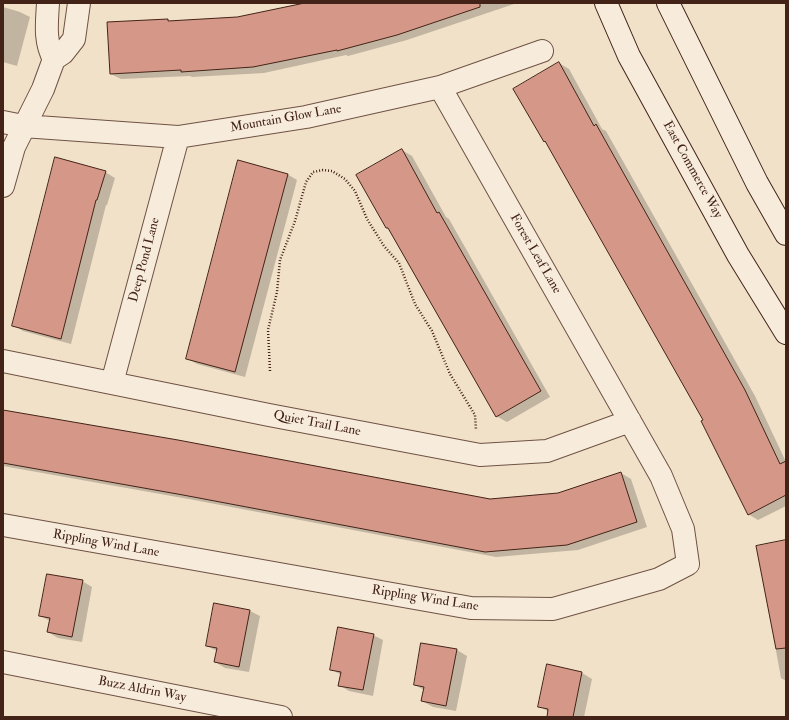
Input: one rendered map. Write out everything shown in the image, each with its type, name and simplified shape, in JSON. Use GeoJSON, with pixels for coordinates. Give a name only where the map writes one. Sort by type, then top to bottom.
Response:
{"type":"FeatureCollection","features":[{"type":"Feature","properties":{"kind":"street"},"geometry":{"type":"LineString","coordinates":[[48,3],[46,34],[54,59]]}},
{"type":"Feature","properties":{"kind":"street"},"geometry":{"type":"LineString","coordinates":[[3,186],[14,147],[13,124],[43,89],[54,59],[63,52],[74,39],[78,3]]}},
{"type":"Feature","properties":{"kind":"street","name":"East Commerce Way"},"geometry":{"type":"LineString","coordinates":[[606,3],[633,63],[738,255],[786,333]]}},
{"type":"Feature","properties":{"kind":"street"},"geometry":{"type":"LineString","coordinates":[[668,3],[757,183],[786,234]]}},
{"type":"Feature","properties":{"kind":"street","name":"Mountain Glow Lane"},"geometry":{"type":"LineString","coordinates":[[13,124],[178,137],[306,117],[440,87],[542,51]]}},
{"type":"Feature","properties":{"kind":"street","name":"Forest Leaf Lane"},"geometry":{"type":"LineString","coordinates":[[440,87],[630,420]]}},
{"type":"Feature","properties":{"kind":"street","name":"Deep Pond Lane"},"geometry":{"type":"LineString","coordinates":[[112,383],[178,137]]}},
{"type":"Feature","properties":{"kind":"street","name":"Quiet Trail Lane"},"geometry":{"type":"LineString","coordinates":[[3,361],[269,415],[480,455],[547,451],[630,420]]}},
{"type":"Feature","properties":{"kind":"street","name":"Rippling Wind Lane"},"geometry":{"type":"LineString","coordinates":[[3,526],[471,608],[553,609],[659,579],[688,564],[684,529],[661,476],[630,420]]}},
{"type":"Feature","properties":{"kind":"street","name":"Buzz Aldrin Way"},"geometry":{"type":"LineString","coordinates":[[3,662],[256,715],[281,717]]}},
{"type":"Feature","properties":{"kind":"path"},"geometry":{"type":"LineString","coordinates":[[270,371],[268,330],[277,292],[280,260],[295,221],[306,182],[313,172],[323,170],[332,171],[345,178],[355,191],[367,219],[384,246],[399,264],[415,304],[432,331],[450,374],[475,415],[476,430]]}},
{"type":"Feature","properties":{"kind":"building"},"geometry":{"type":"Polygon","coordinates":[[[305,3],[480,3],[480,7],[397,35],[337,51],[253,67],[181,72],[181,70],[110,74],[107,22],[168,19],[168,21],[237,17],[305,3]]]}},
{"type":"Feature","properties":{"kind":"building"},"geometry":{"type":"Polygon","coordinates":[[[559,62],[594,126],[596,124],[745,390],[780,464],[786,461],[786,495],[748,515],[701,421],[703,420],[545,141],[544,142],[513,89],[559,62]]]}},
{"type":"Feature","properties":{"kind":"building"},"geometry":{"type":"Polygon","coordinates":[[[402,149],[437,213],[439,212],[541,391],[496,417],[356,175],[402,149]]]}},
{"type":"Feature","properties":{"kind":"building"},"geometry":{"type":"Polygon","coordinates":[[[55,157],[106,171],[96,200],[61,339],[12,326],[55,157]]]}},
{"type":"Feature","properties":{"kind":"building"},"geometry":{"type":"Polygon","coordinates":[[[238,160],[288,174],[235,372],[186,359],[238,160]]]}},
{"type":"Feature","properties":{"kind":"building"},"geometry":{"type":"Polygon","coordinates":[[[3,410],[178,440],[490,499],[558,493],[621,472],[637,522],[567,545],[485,552],[183,495],[3,463],[3,410]]]}},
{"type":"Feature","properties":{"kind":"building"},"geometry":{"type":"Polygon","coordinates":[[[786,540],[786,648],[776,649],[756,546],[786,540]]]}},
{"type":"Feature","properties":{"kind":"building"},"geometry":{"type":"Polygon","coordinates":[[[47,574],[83,580],[72,637],[47,632],[50,618],[39,616],[47,574]]]}},
{"type":"Feature","properties":{"kind":"building"},"geometry":{"type":"Polygon","coordinates":[[[214,603],[250,610],[239,667],[214,662],[217,648],[206,646],[214,603]]]}},
{"type":"Feature","properties":{"kind":"building"},"geometry":{"type":"Polygon","coordinates":[[[338,627],[374,634],[363,690],[338,686],[341,672],[330,670],[338,627]]]}},
{"type":"Feature","properties":{"kind":"building"},"geometry":{"type":"Polygon","coordinates":[[[421,643],[457,649],[446,706],[421,701],[424,687],[414,685],[421,643]]]}},
{"type":"Feature","properties":{"kind":"building"},"geometry":{"type":"Polygon","coordinates":[[[547,664],[582,672],[573,717],[547,717],[548,709],[538,707],[547,664]]]}}]}
